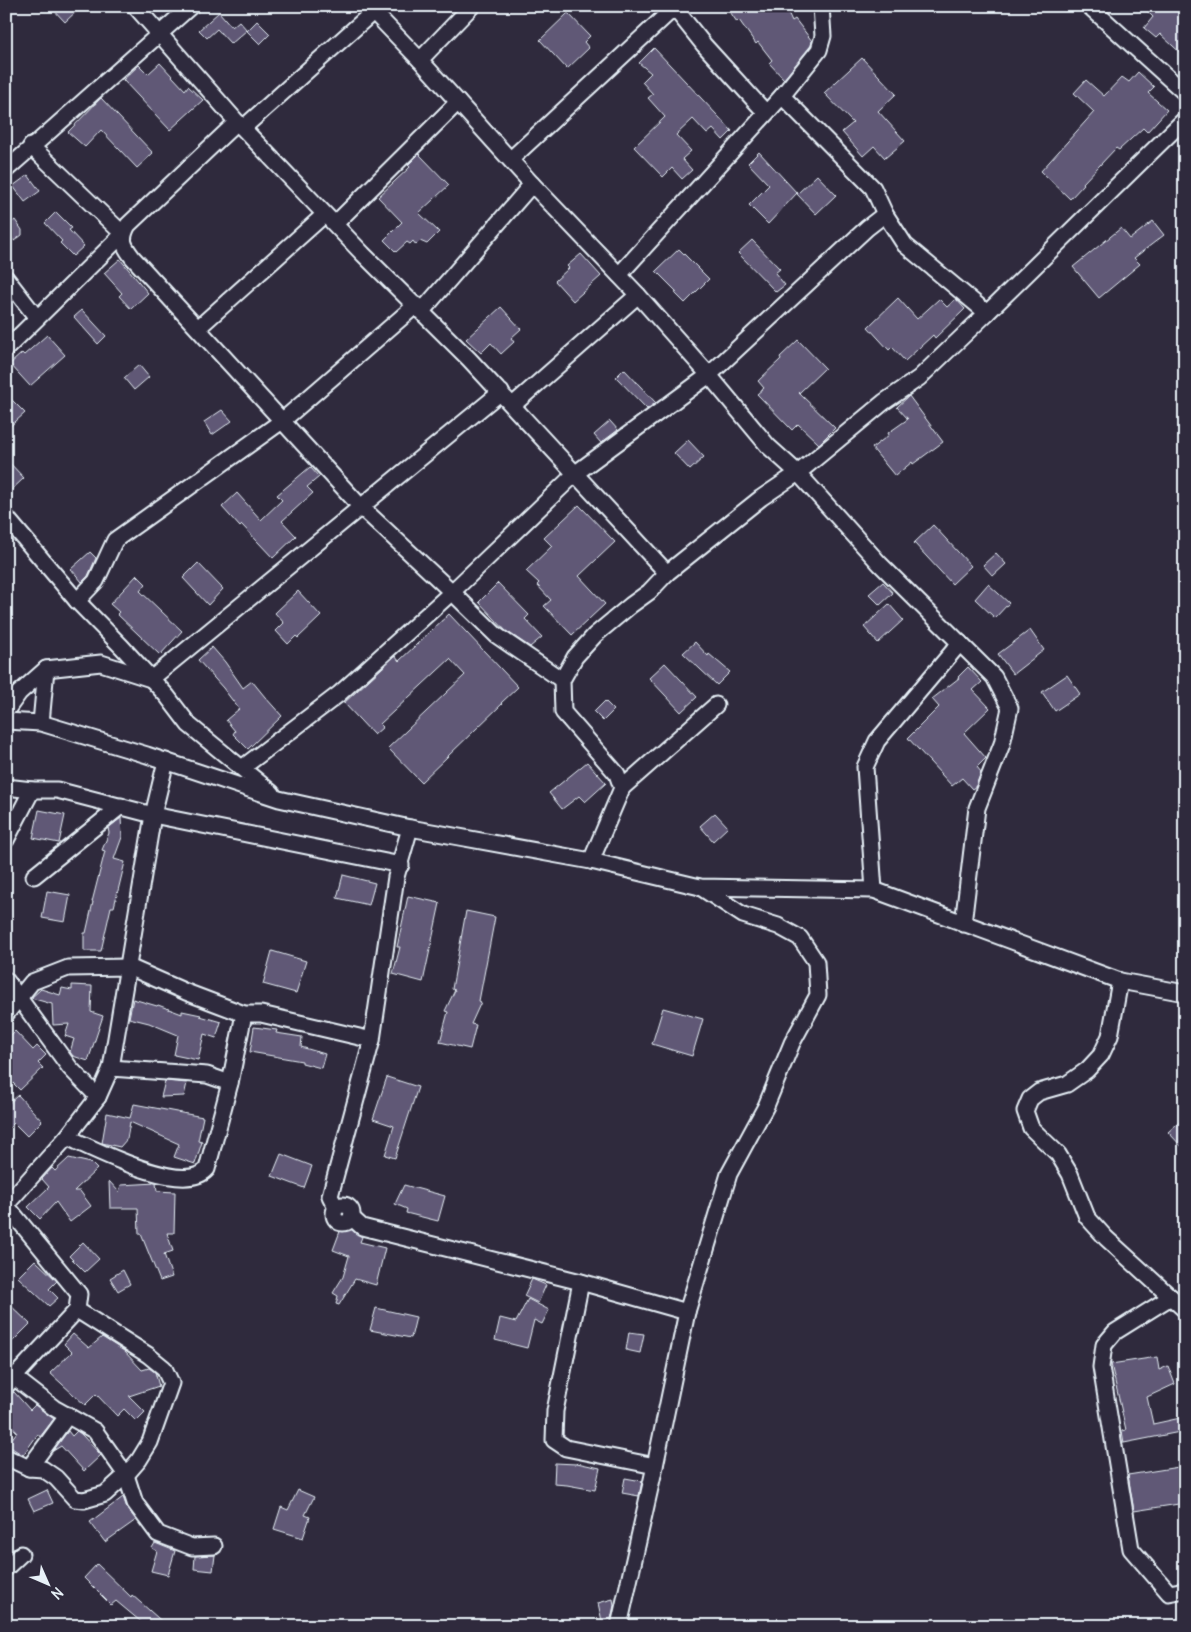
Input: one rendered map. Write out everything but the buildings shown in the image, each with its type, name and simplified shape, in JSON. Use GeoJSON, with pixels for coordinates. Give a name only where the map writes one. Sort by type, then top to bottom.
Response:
{"type":"FeatureCollection","features":[{"type":"Feature","properties":{"kind":"street"},"geometry":{"type":"LineString","coordinates":[[136,6],[240,125],[363,254],[501,392],[667,573]]}},
{"type":"Feature","properties":{"kind":"street"},"geometry":{"type":"LineString","coordinates":[[6,170],[191,6]]}},
{"type":"Feature","properties":{"kind":"street"},"geometry":{"type":"LineString","coordinates":[[420,60],[472,6]]}},
{"type":"Feature","properties":{"kind":"street"},"geometry":{"type":"LineString","coordinates":[[619,275],[782,96],[820,50],[823,36],[821,6]]}},
{"type":"Feature","properties":{"kind":"street"},"geometry":{"type":"LineString","coordinates":[[1089,6],[1185,93]]}},
{"type":"Feature","properties":{"kind":"street"},"geometry":{"type":"LineString","coordinates":[[511,159],[674,7],[704,45],[766,113]]}},
{"type":"Feature","properties":{"kind":"street"},"geometry":{"type":"LineString","coordinates":[[562,680],[496,635],[361,507],[123,245],[124,234],[128,225],[370,9],[420,60],[532,184],[638,295],[709,375],[768,446],[798,473],[880,564],[994,677],[1010,708],[1002,744],[977,808],[963,924]]}},
{"type":"Feature","properties":{"kind":"street"},"geometry":{"type":"LineString","coordinates":[[782,96],[873,188],[885,214],[905,245],[987,313]]}},
{"type":"Feature","properties":{"kind":"street"},"geometry":{"type":"LineString","coordinates":[[198,328],[330,219],[458,102]]}},
{"type":"Feature","properties":{"kind":"street"},"geometry":{"type":"LineString","coordinates":[[622,788],[617,774],[563,712],[562,680],[575,657],[595,635],[631,604],[649,592],[667,573],[761,498],[798,473],[884,402],[919,378],[1185,119]]}},
{"type":"Feature","properties":{"kind":"street"},"geometry":{"type":"LineString","coordinates":[[31,146],[124,234]]}},
{"type":"Feature","properties":{"kind":"street"},"geometry":{"type":"LineString","coordinates":[[77,601],[96,581],[115,540],[282,421],[419,308],[532,184]]}},
{"type":"Feature","properties":{"kind":"street"},"geometry":{"type":"LineString","coordinates":[[242,768],[339,694],[452,592],[576,472],[709,375],[867,228],[885,214]]}},
{"type":"Feature","properties":{"kind":"street"},"geometry":{"type":"LineString","coordinates":[[6,349],[124,234]]}},
{"type":"Feature","properties":{"kind":"street"},"geometry":{"type":"LineString","coordinates":[[6,278],[37,318]]}},
{"type":"Feature","properties":{"kind":"street"},"geometry":{"type":"LineString","coordinates":[[513,405],[638,295]]}},
{"type":"Feature","properties":{"kind":"street"},"geometry":{"type":"LineString","coordinates":[[152,679],[501,392]]}},
{"type":"Feature","properties":{"kind":"street"},"geometry":{"type":"LineString","coordinates":[[6,517],[77,601],[152,679],[189,725],[279,799]]}},
{"type":"Feature","properties":{"kind":"street"},"geometry":{"type":"LineString","coordinates":[[874,890],[865,766],[877,741],[960,643]]}},
{"type":"Feature","properties":{"kind":"street"},"geometry":{"type":"LineString","coordinates":[[6,711],[18,693],[46,670],[101,664],[152,679]]}},
{"type":"Feature","properties":{"kind":"street"},"geometry":{"type":"LineString","coordinates":[[41,724],[46,670]]}},
{"type":"Feature","properties":{"kind":"street"},"geometry":{"type":"LineString","coordinates":[[591,861],[622,788],[716,705]]}},
{"type":"Feature","properties":{"kind":"street"},"geometry":{"type":"LineString","coordinates":[[6,721],[41,724],[166,761],[279,799],[410,828],[591,861],[700,887],[874,890],[1120,981],[1185,993]]}},
{"type":"Feature","properties":{"kind":"street"},"geometry":{"type":"LineString","coordinates":[[166,761],[153,815],[111,1068],[98,1097],[67,1137],[6,1205],[79,1294],[77,1310],[10,1381],[95,1432],[126,1475],[135,1503],[158,1534],[192,1547],[214,1546]]}},
{"type":"Feature","properties":{"kind":"street"},"geometry":{"type":"LineString","coordinates":[[6,787],[57,790],[153,815],[401,865]]}},
{"type":"Feature","properties":{"kind":"street"},"geometry":{"type":"LineString","coordinates":[[6,840],[32,790]]}},
{"type":"Feature","properties":{"kind":"street"},"geometry":{"type":"LineString","coordinates":[[34,876],[120,806]]}},
{"type":"Feature","properties":{"kind":"street"},"geometry":{"type":"LineString","coordinates":[[410,828],[396,878],[372,1040],[330,1196],[336,1208],[334,1216],[338,1222],[346,1223],[351,1217],[362,1227],[581,1282],[687,1312]]}},
{"type":"Feature","properties":{"kind":"street"},"geometry":{"type":"LineString","coordinates":[[618,1626],[655,1466],[687,1312],[729,1174],[766,1106],[792,1043],[818,995],[816,962],[800,938],[778,926],[743,916],[700,887]]}},
{"type":"Feature","properties":{"kind":"street"},"geometry":{"type":"LineString","coordinates":[[6,1014],[32,982],[68,968],[129,967],[186,992],[244,1014],[261,1014],[372,1040]]}},
{"type":"Feature","properties":{"kind":"street"},"geometry":{"type":"LineString","coordinates":[[6,980],[70,1068],[98,1097]]}},
{"type":"Feature","properties":{"kind":"street"},"geometry":{"type":"LineString","coordinates":[[1120,981],[1110,1036],[1101,1055],[1086,1070],[1067,1084],[1039,1092],[1030,1099],[1025,1111],[1031,1128],[1058,1154],[1066,1168],[1086,1217],[1106,1238],[1185,1310]]}},
{"type":"Feature","properties":{"kind":"street"},"geometry":{"type":"LineString","coordinates":[[67,1137],[121,1161],[161,1175],[185,1178],[203,1174],[207,1169],[230,1083],[244,1014]]}},
{"type":"Feature","properties":{"kind":"street"},"geometry":{"type":"LineString","coordinates":[[111,1068],[207,1075],[230,1083]]}},
{"type":"Feature","properties":{"kind":"street"},"geometry":{"type":"LineString","coordinates":[[581,1282],[555,1411],[554,1440],[566,1448],[655,1466]]}},
{"type":"Feature","properties":{"kind":"street"},"geometry":{"type":"LineString","coordinates":[[1171,1297],[1115,1332],[1104,1345],[1101,1367],[1130,1549],[1169,1594],[1185,1590]]}},
{"type":"Feature","properties":{"kind":"street"},"geometry":{"type":"LineString","coordinates":[[6,1457],[29,1468],[43,1469],[56,1478],[75,1499],[84,1500],[105,1494],[126,1475],[150,1442],[171,1383],[164,1368],[77,1310]]}},
{"type":"Feature","properties":{"kind":"street"},"geometry":{"type":"LineString","coordinates":[[29,1468],[68,1415]]}},
{"type":"Feature","properties":{"kind":"street"},"geometry":{"type":"LineString","coordinates":[[6,1568],[21,1554]]}}]}
